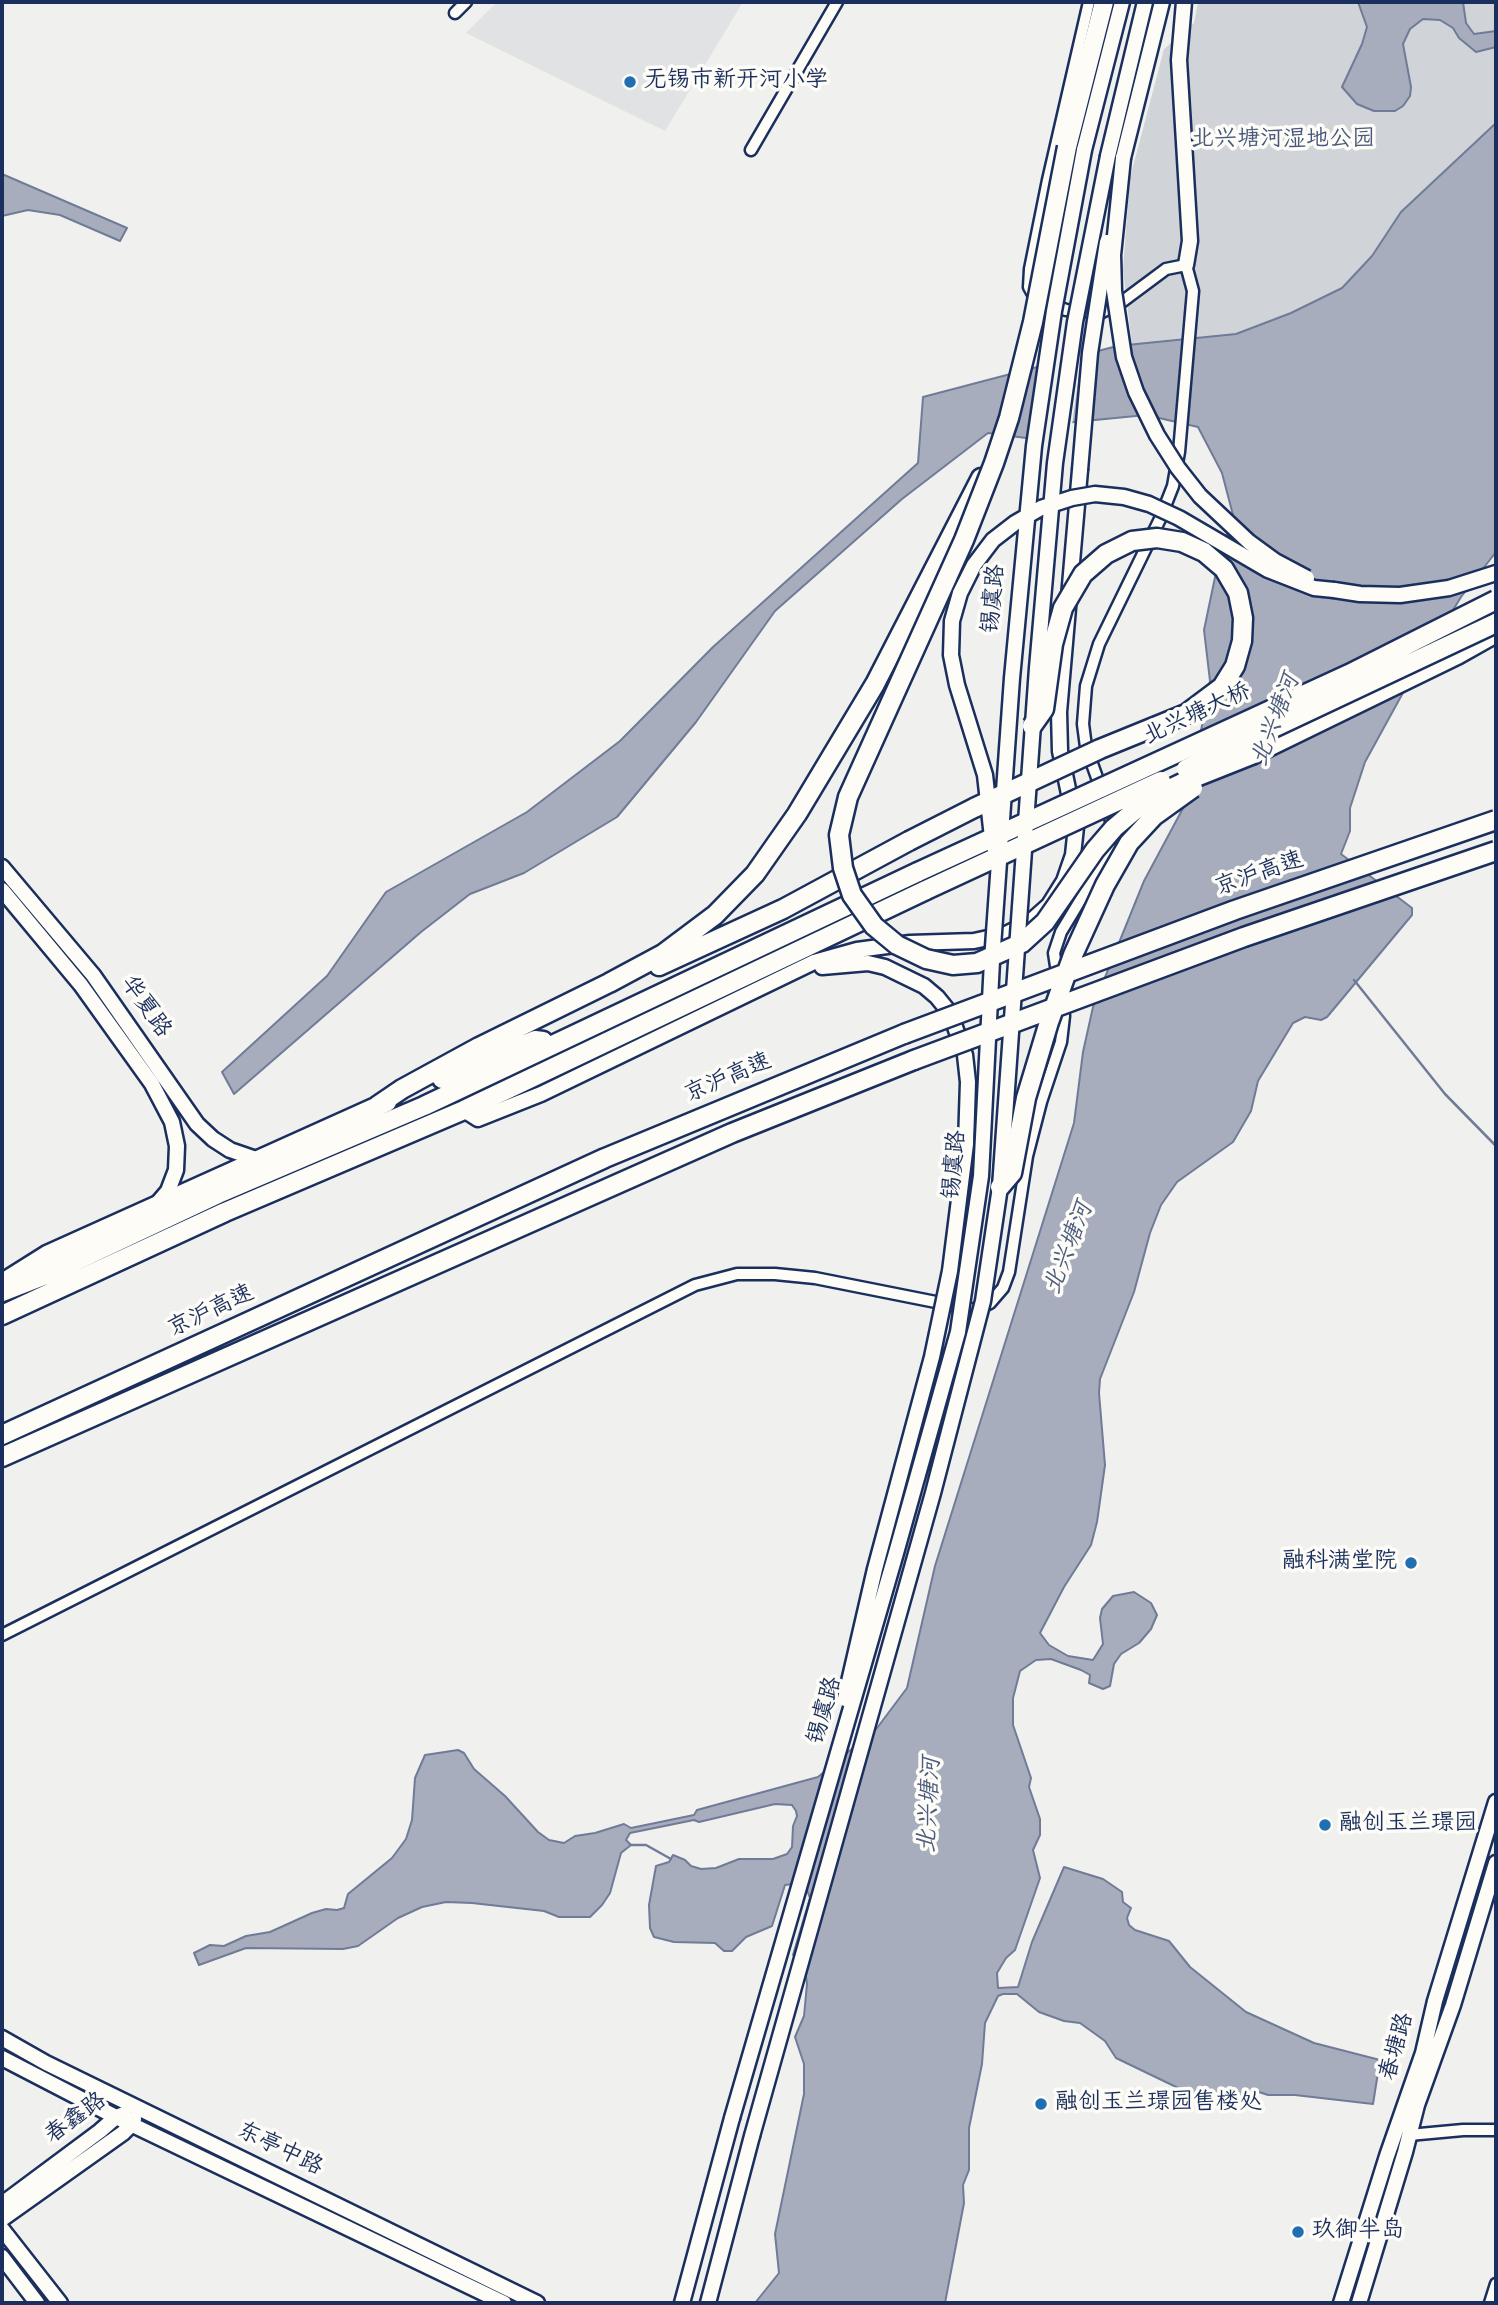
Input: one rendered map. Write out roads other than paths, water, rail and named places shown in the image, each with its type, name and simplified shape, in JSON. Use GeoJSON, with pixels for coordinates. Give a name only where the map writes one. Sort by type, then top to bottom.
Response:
{"type":"FeatureCollection","features":[{"type":"Feature","properties":{"kind":"highway"},"geometry":{"type":"LineString","coordinates":[[1104,2],[1075,148],[1022,374],[995,463],[964,540],[848,797],[839,835],[843,868],[852,895],[874,926],[897,945],[926,959],[953,965],[977,963],[1022,943],[1045,922],[1095,850],[1114,828],[1147,800],[1254,754]]}},
{"type":"Feature","properties":{"kind":"highway"},"geometry":{"type":"LineString","coordinates":[[377,1106],[402,1089],[479,1047],[663,954],[715,915],[755,874],[797,814],[875,684],[993,450],[1001,440]]}},
{"type":"Feature","properties":{"kind":"highway"},"geometry":{"type":"LineString","coordinates":[[552,1011],[611,989],[783,909],[974,807],[1100,749],[1186,714],[1222,687],[1235,666],[1242,641],[1243,618],[1238,593],[1224,569],[1204,552],[1182,542],[1157,538],[1132,541],[1106,554],[1083,574],[1063,608],[1053,644],[1044,709],[1032,726]]}},
{"type":"Feature","properties":{"kind":"highway","name":"北兴塘大桥"},"geometry":{"type":"LineString","coordinates":[[2,1292],[48,1274],[218,1194],[424,1106],[918,872],[1349,674],[1496,600]]}},
{"type":"Feature","properties":{"kind":"highway","name":"北兴塘大桥"},"geometry":{"type":"LineString","coordinates":[[2,1315],[225,1212],[464,1110],[1496,623]]}},
{"type":"Feature","properties":{"kind":"highway"},"geometry":{"type":"LineString","coordinates":[[1000,1187],[1012,1173],[1026,1098],[1073,955],[1105,884],[1129,843],[1154,816],[1186,792],[1254,754],[1457,655],[1496,633]]}},
{"type":"Feature","properties":{"kind":"highway","name":"京沪高速"},"geometry":{"type":"LineString","coordinates":[[2,1435],[605,1158],[904,1034],[1235,911],[1496,820]]}},
{"type":"Feature","properties":{"kind":"highway","name":"京沪高速"},"geometry":{"type":"LineString","coordinates":[[2,1457],[732,1133],[914,1060],[1244,937],[1496,851]]}},
{"type":"Feature","properties":{"kind":"highway"},"geometry":{"type":"LineString","coordinates":[[2,1283],[47,1255],[377,1106],[535,1040],[553,1044]]}},
{"type":"Feature","properties":{"kind":"main road","name":"锡虞路"},"geometry":{"type":"LineString","coordinates":[[682,2303],[732,2118],[958,1332],[981,1175],[1012,678],[1034,446],[1075,148],[1122,2]]}},
{"type":"Feature","properties":{"kind":"main road","name":"锡虞路"},"geometry":{"type":"LineString","coordinates":[[708,2303],[983,1301],[1000,1187],[1032,726],[1055,463],[1074,321],[1108,156],[1145,2]]}},
{"type":"Feature","properties":{"kind":"main road"},"geometry":{"type":"LineString","coordinates":[[464,1110],[478,1119],[541,1094],[814,962],[858,950],[911,943],[974,941],[1006,934],[1030,922],[1049,905],[1064,881],[1073,855],[1076,827],[1060,751],[1059,712],[1098,291],[1123,158],[1162,2]]}},
{"type":"Feature","properties":{"kind":"main road"},"geometry":{"type":"LineString","coordinates":[[1184,2],[1179,60],[1190,241],[1186,265]]}},
{"type":"Feature","properties":{"kind":"main road"},"geometry":{"type":"LineString","coordinates":[[1123,158],[1114,255],[1114,291],[1124,357],[1136,393],[1164,446],[1200,496],[1241,535],[1275,561],[1334,590]]}},
{"type":"Feature","properties":{"kind":"main road"},"geometry":{"type":"LineString","coordinates":[[998,882],[985,775],[957,685],[951,655],[952,621],[960,593],[974,565],[993,540],[1015,523],[1041,508],[1095,494],[1124,497],[1149,504],[1179,518],[1268,570],[1314,588],[1360,594],[1399,595],[1448,588],[1496,573]]}},
{"type":"Feature","properties":{"kind":"main road","name":"华夏路"},"geometry":{"type":"LineString","coordinates":[[2,867],[93,975],[197,1124],[230,1150],[259,1160]]}},
{"type":"Feature","properties":{"kind":"main road","name":"华夏路"},"geometry":{"type":"LineString","coordinates":[[2,890],[95,1004],[152,1084],[172,1122],[177,1146],[176,1170],[168,1191],[153,1209]]}},
{"type":"Feature","properties":{"kind":"main road"},"geometry":{"type":"LineString","coordinates":[[803,969],[868,963],[912,979],[937,997],[950,1013],[965,1055],[968,1082],[965,1144],[950,1271],[922,1399],[875,1569],[824,1803]]}},
{"type":"Feature","properties":{"kind":"main road","name":"春塘路"},"geometry":{"type":"LineString","coordinates":[[1428,2054],[1435,2001],[1496,1802]]}},
{"type":"Feature","properties":{"kind":"main road","name":"春塘路"},"geometry":{"type":"LineString","coordinates":[[1341,2303],[1387,2156],[1412,2103],[1428,2054],[1452,2005],[1496,1863]]}},
{"type":"Feature","properties":{"kind":"main road","name":"东亭中路"},"geometry":{"type":"LineString","coordinates":[[2,2039],[537,2303]]}},
{"type":"Feature","properties":{"kind":"main road","name":"东亭中路"},"geometry":{"type":"LineString","coordinates":[[2,2058],[116,2117],[504,2303]]}},
{"type":"Feature","properties":{"kind":"main road","name":"春塘路"},"geometry":{"type":"LineString","coordinates":[[1359,2303],[1409,2134],[1412,2103]]}},
{"type":"Feature","properties":{"kind":"main road","name":"春鑫路"},"geometry":{"type":"LineString","coordinates":[[2,2204],[116,2117],[138,2108]]}},
{"type":"Feature","properties":{"kind":"main road","name":"春鑫路"},"geometry":{"type":"LineString","coordinates":[[2,2219],[132,2124],[138,2108]]}},
{"type":"Feature","properties":{"kind":"main road"},"geometry":{"type":"LineString","coordinates":[[2,2229],[60,2303]]}},
{"type":"Feature","properties":{"kind":"main road"},"geometry":{"type":"LineString","coordinates":[[2,2258],[37,2303]]}},
{"type":"Feature","properties":{"kind":"street"},"geometry":{"type":"LineString","coordinates":[[455,13],[466,2]]}},
{"type":"Feature","properties":{"kind":"street"},"geometry":{"type":"LineString","coordinates":[[751,150],[837,2]]}},
{"type":"Feature","properties":{"kind":"street"},"geometry":{"type":"LineString","coordinates":[[2,1635],[695,1285],[737,1274],[775,1274],[815,1278],[976,1310],[990,1303],[1003,1288],[1009,1272],[1027,1156],[1041,1102],[1062,1042],[1064,1016],[1054,953],[1061,932],[1110,851],[1113,832],[1110,811],[1086,747],[1083,724],[1086,686],[1099,644],[1160,519],[1173,486],[1179,452],[1191,321],[1193,291],[1186,265],[1166,269],[1123,301],[1102,312],[1066,310],[1035,298],[1029,288],[1030,269],[1048,180],[1089,2]]}},
{"type":"Feature","properties":{"kind":"street"},"geometry":{"type":"LineString","coordinates":[[1409,2134],[1496,2130]]}},
{"type":"Feature","properties":{"kind":"street"},"geometry":{"type":"LineString","coordinates":[[1490,2303],[1496,2284]]}},
{"type":"Feature","properties":{"kind":"water"},"geometry":{"type":"Polygon","coordinates":[[[1358,2],[1463,2],[1466,23],[1474,34],[1496,31],[1496,47],[1476,52],[1459,38],[1453,28],[1440,20],[1423,19],[1410,29],[1403,44],[1411,87],[1410,96],[1403,106],[1395,111],[1374,111],[1357,104],[1342,87],[1367,27],[1358,2]]]}},
{"type":"Feature","properties":{"kind":"water","name":"北兴塘河"},"geometry":{"type":"Polygon","coordinates":[[[1496,123],[1496,552],[1461,597],[1410,680],[1365,762],[1350,808],[1350,831],[1341,854],[1412,908],[1412,915],[1327,1017],[1321,1020],[1305,1017],[1293,1023],[1258,1081],[1251,1111],[1233,1142],[1177,1182],[1161,1205],[1150,1233],[1134,1292],[1100,1379],[1105,1465],[1091,1545],[1064,1587],[1040,1633],[1049,1645],[1068,1656],[1093,1660],[1103,1644],[1100,1618],[1102,1609],[1113,1596],[1134,1592],[1151,1603],[1157,1615],[1151,1629],[1139,1643],[1121,1654],[1114,1664],[1110,1686],[1103,1689],[1089,1683],[1090,1675],[1051,1659],[1036,1660],[1020,1671],[1013,1698],[1013,1725],[1031,1778],[1029,1787],[1040,1819],[1040,1835],[1033,1850],[1040,1878],[1015,1950],[1006,1958],[997,1973],[998,1988],[1018,1987],[1032,1942],[1064,1867],[1103,1879],[1122,1892],[1123,1902],[1131,1908],[1127,1918],[1129,1925],[1135,1930],[1169,1941],[1190,1967],[1246,2012],[1314,2043],[1380,2060],[1373,2104],[1259,2092],[1209,2100],[1199,2098],[1116,2058],[1105,2041],[1080,2023],[1064,2021],[1039,2012],[1017,1994],[1003,1994],[998,1996],[985,2023],[982,2064],[969,2128],[969,2170],[963,2185],[964,2203],[945,2303],[755,2303],[779,2273],[775,2234],[804,2094],[804,2064],[795,2037],[804,2016],[807,1984],[805,1970],[793,1955],[810,1898],[807,1890],[802,1887],[785,1885],[772,1926],[746,1937],[732,1951],[724,1951],[715,1943],[674,1942],[654,1937],[650,1928],[649,1905],[656,1866],[669,1862],[673,1855],[701,1869],[716,1868],[739,1859],[773,1859],[787,1854],[792,1847],[793,1826],[797,1816],[792,1805],[775,1804],[699,1822],[694,1820],[630,1833],[626,1840],[631,1845],[621,1853],[610,1893],[590,1917],[559,1917],[544,1911],[446,1902],[422,1907],[398,1918],[358,1946],[343,1949],[246,1948],[199,1965],[194,1953],[210,1945],[224,1946],[246,1936],[270,1932],[312,1913],[344,1908],[348,1894],[392,1858],[406,1839],[412,1820],[415,1778],[425,1755],[458,1750],[464,1753],[474,1769],[505,1796],[538,1832],[549,1840],[564,1843],[575,1836],[624,1824],[631,1828],[694,1815],[697,1810],[818,1777],[877,1728],[907,1688],[935,1566],[1074,1123],[1083,1052],[1093,1007],[1144,881],[1189,797],[1210,681],[1204,630],[1218,563],[1233,515],[1222,473],[1198,427],[1146,415],[1054,424],[1026,438],[988,433],[902,499],[775,611],[696,722],[617,817],[524,873],[470,894],[421,932],[234,1094],[222,1072],[327,976],[386,892],[527,812],[620,741],[713,647],[918,463],[923,397],[1117,346],[1236,334],[1291,313],[1342,288],[1372,256],[1401,212],[1496,123]]]}},
{"type":"Feature","properties":{"kind":"water"},"geometry":{"type":"Polygon","coordinates":[[[2,174],[127,228],[120,241],[60,215],[28,210],[2,216],[2,174]]]}},
{"type":"Feature","properties":{"kind":"waterway"},"geometry":{"type":"LineString","coordinates":[[1354,980],[1445,1094],[1496,1146]]}},
{"type":"Feature","properties":{"kind":"waterway"},"geometry":{"type":"LineString","coordinates":[[631,1845],[646,1845],[671,1859]]}},
{"type":"Feature","properties":{"kind":"place","name":"无锡市新开河小学"},"geometry":{"type":"Point","coordinates":[630,82]}},
{"type":"Feature","properties":{"kind":"place","name":"融科满堂院"},"geometry":{"type":"Point","coordinates":[1411,1563]}},
{"type":"Feature","properties":{"kind":"place","name":"融创玉兰璟园"},"geometry":{"type":"Point","coordinates":[1325,1825]}},
{"type":"Feature","properties":{"kind":"place","name":"融创玉兰璟园售楼处"},"geometry":{"type":"Point","coordinates":[1041,2104]}},
{"type":"Feature","properties":{"kind":"place","name":"玖御半岛"},"geometry":{"type":"Point","coordinates":[1298,2232]}},
{"type":"Feature","properties":{"kind":"park label","name":"北兴塘河湿地公园"},"geometry":{"type":"Point","coordinates":[1283,141]}}]}
